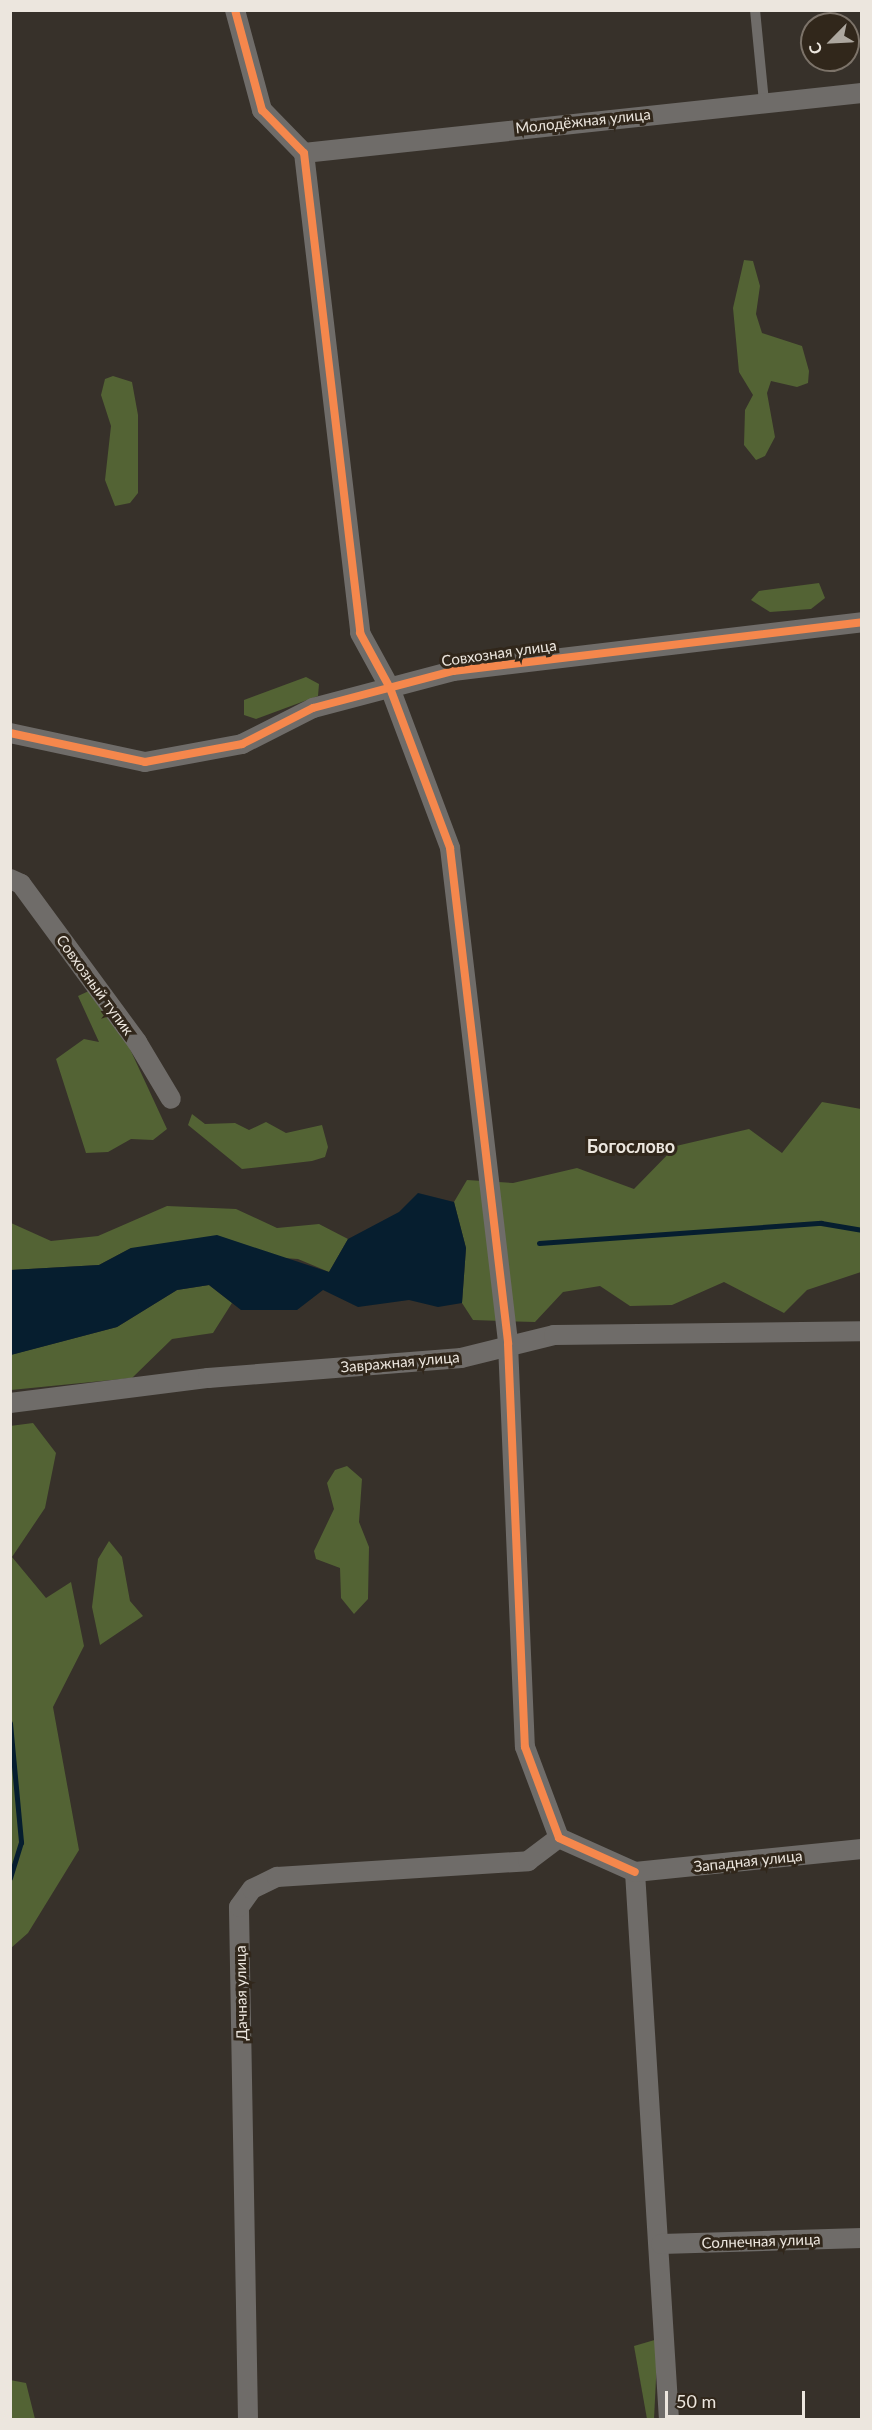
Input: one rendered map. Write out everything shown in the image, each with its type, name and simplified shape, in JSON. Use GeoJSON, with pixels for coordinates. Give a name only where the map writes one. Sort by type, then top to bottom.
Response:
{"type":"FeatureCollection","features":[{"type":"Feature","properties":{"kind":"street"},"geometry":{"type":"LineString","coordinates":[[236,10],[262,110],[304,153],[360,633],[390,688],[450,848],[508,1344],[525,1747],[560,1838],[635,1872],[661,2244],[669,2420]]}},
{"type":"Feature","properties":{"kind":"street","name":"Молодёжная улица"},"geometry":{"type":"LineString","coordinates":[[304,153],[861,93]]}},
{"type":"Feature","properties":{"kind":"street","name":"Совхозная улица"},"geometry":{"type":"LineString","coordinates":[[10,733],[145,762],[242,744],[314,708],[453,671],[861,622]]}},
{"type":"Feature","properties":{"kind":"street","name":"Совхозный тупик"},"geometry":{"type":"LineString","coordinates":[[10,879],[21,884],[137,1042],[171,1099]]}},
{"type":"Feature","properties":{"kind":"street","name":"Завражная улица"},"geometry":{"type":"LineString","coordinates":[[10,1403],[208,1378],[460,1358],[508,1344],[554,1335],[861,1331]]}},
{"type":"Feature","properties":{"kind":"street","name":"Дачная улица"},"geometry":{"type":"LineString","coordinates":[[248,2420],[239,1908],[252,1889],[277,1877],[528,1861],[560,1838]]}},
{"type":"Feature","properties":{"kind":"street","name":"Западная улица"},"geometry":{"type":"LineString","coordinates":[[635,1872],[861,1849]]}},
{"type":"Feature","properties":{"kind":"street","name":"Солнечная улица"},"geometry":{"type":"LineString","coordinates":[[661,2244],[861,2238]]}},
{"type":"Feature","properties":{"kind":"lane"},"geometry":{"type":"LineString","coordinates":[[754,10],[764,102]]}},
{"type":"Feature","properties":{"kind":"green space"},"geometry":{"type":"Polygon","coordinates":[[[744,260],[753,261],[760,286],[756,314],[762,333],[802,346],[809,371],[808,383],[797,387],[771,381],[767,393],[775,437],[765,456],[756,460],[744,445],[745,410],[753,395],[739,372],[733,308],[744,260]]]}},
{"type":"Feature","properties":{"kind":"green space"},"geometry":{"type":"Polygon","coordinates":[[[113,376],[132,382],[138,415],[138,493],[130,503],[115,506],[105,480],[111,426],[101,395],[105,379],[113,376]]]}},
{"type":"Feature","properties":{"kind":"green space"},"geometry":{"type":"Polygon","coordinates":[[[819,583],[825,598],[811,609],[770,612],[751,600],[759,591],[819,583]]]}},
{"type":"Feature","properties":{"kind":"green space"},"geometry":{"type":"Polygon","coordinates":[[[306,677],[319,684],[318,696],[256,719],[244,715],[244,700],[306,677]]]}},
{"type":"Feature","properties":{"kind":"green space"},"geometry":{"type":"Polygon","coordinates":[[[91,990],[117,1021],[167,1129],[153,1140],[131,1139],[108,1152],[86,1153],[56,1059],[84,1039],[99,1042],[78,996],[91,990]]]}},
{"type":"Feature","properties":{"kind":"green space"},"geometry":{"type":"Polygon","coordinates":[[[822,1102],[861,1109],[861,1272],[807,1290],[784,1313],[724,1282],[672,1305],[630,1306],[600,1286],[563,1292],[535,1322],[473,1320],[462,1303],[466,1248],[454,1202],[467,1180],[513,1183],[577,1168],[634,1189],[676,1146],[749,1129],[782,1153],[822,1102]]]}},
{"type":"Feature","properties":{"kind":"green space"},"geometry":{"type":"Polygon","coordinates":[[[192,1114],[205,1124],[235,1123],[249,1130],[266,1122],[286,1133],[322,1125],[328,1147],[325,1157],[312,1161],[242,1169],[188,1125],[192,1114]]]}},
{"type":"Feature","properties":{"kind":"green space"},"geometry":{"type":"Polygon","coordinates":[[[167,1206],[236,1209],[277,1228],[319,1224],[348,1239],[329,1272],[298,1259],[131,1248],[99,1265],[11,1270],[11,1223],[51,1241],[98,1236],[167,1206]]]}},
{"type":"Feature","properties":{"kind":"green space"},"geometry":{"type":"Polygon","coordinates":[[[209,1285],[232,1303],[213,1333],[172,1339],[132,1378],[11,1390],[10,1355],[117,1327],[177,1290],[209,1285]]]}},
{"type":"Feature","properties":{"kind":"green space"},"geometry":{"type":"Polygon","coordinates":[[[33,1423],[56,1453],[45,1508],[12,1557],[46,1598],[71,1582],[84,1646],[53,1707],[79,1850],[28,1933],[11,1948],[10,1426],[33,1423]]]}},
{"type":"Feature","properties":{"kind":"green space"},"geometry":{"type":"Polygon","coordinates":[[[347,1466],[362,1479],[359,1522],[369,1547],[368,1599],[354,1614],[341,1598],[340,1568],[316,1559],[314,1551],[334,1509],[327,1483],[335,1470],[347,1466]]]}},
{"type":"Feature","properties":{"kind":"green space"},"geometry":{"type":"Polygon","coordinates":[[[109,1541],[122,1557],[130,1601],[143,1616],[100,1645],[92,1607],[98,1559],[109,1541]]]}},
{"type":"Feature","properties":{"kind":"green space"},"geometry":{"type":"Polygon","coordinates":[[[658,2339],[654,2419],[647,2419],[634,2346],[658,2339]]]}},
{"type":"Feature","properties":{"kind":"green space"},"geometry":{"type":"Polygon","coordinates":[[[10,2380],[26,2383],[35,2419],[11,2419],[10,2380]]]}},
{"type":"Feature","properties":{"kind":"water"},"geometry":{"type":"Polygon","coordinates":[[[418,1193],[454,1202],[466,1248],[462,1303],[438,1307],[409,1300],[358,1307],[323,1290],[297,1310],[241,1310],[209,1285],[177,1290],[117,1327],[11,1355],[11,1270],[99,1265],[131,1248],[217,1235],[329,1272],[348,1239],[399,1212],[418,1193]]]}},
{"type":"Feature","properties":{"kind":"waterway"},"geometry":{"type":"LineString","coordinates":[[539,1243],[821,1223],[862,1230]]}},
{"type":"Feature","properties":{"kind":"waterway"},"geometry":{"type":"LineString","coordinates":[[10,1723],[21,1842],[10,1878]]}},
{"type":"Feature","properties":{"kind":"cycle path"},"geometry":{"type":"LineString","coordinates":[[235,10],[262,110],[304,153],[360,633],[390,688],[450,848],[508,1344],[525,1747],[559,1838],[635,1872]]}},
{"type":"Feature","properties":{"kind":"cycle path"},"geometry":{"type":"LineString","coordinates":[[10,733],[145,762],[242,744],[313,708],[453,671],[862,622]]}},
{"type":"Feature","properties":{"kind":"district","name":"Богослово"},"geometry":{"type":"Point","coordinates":[631,1146]}}]}
